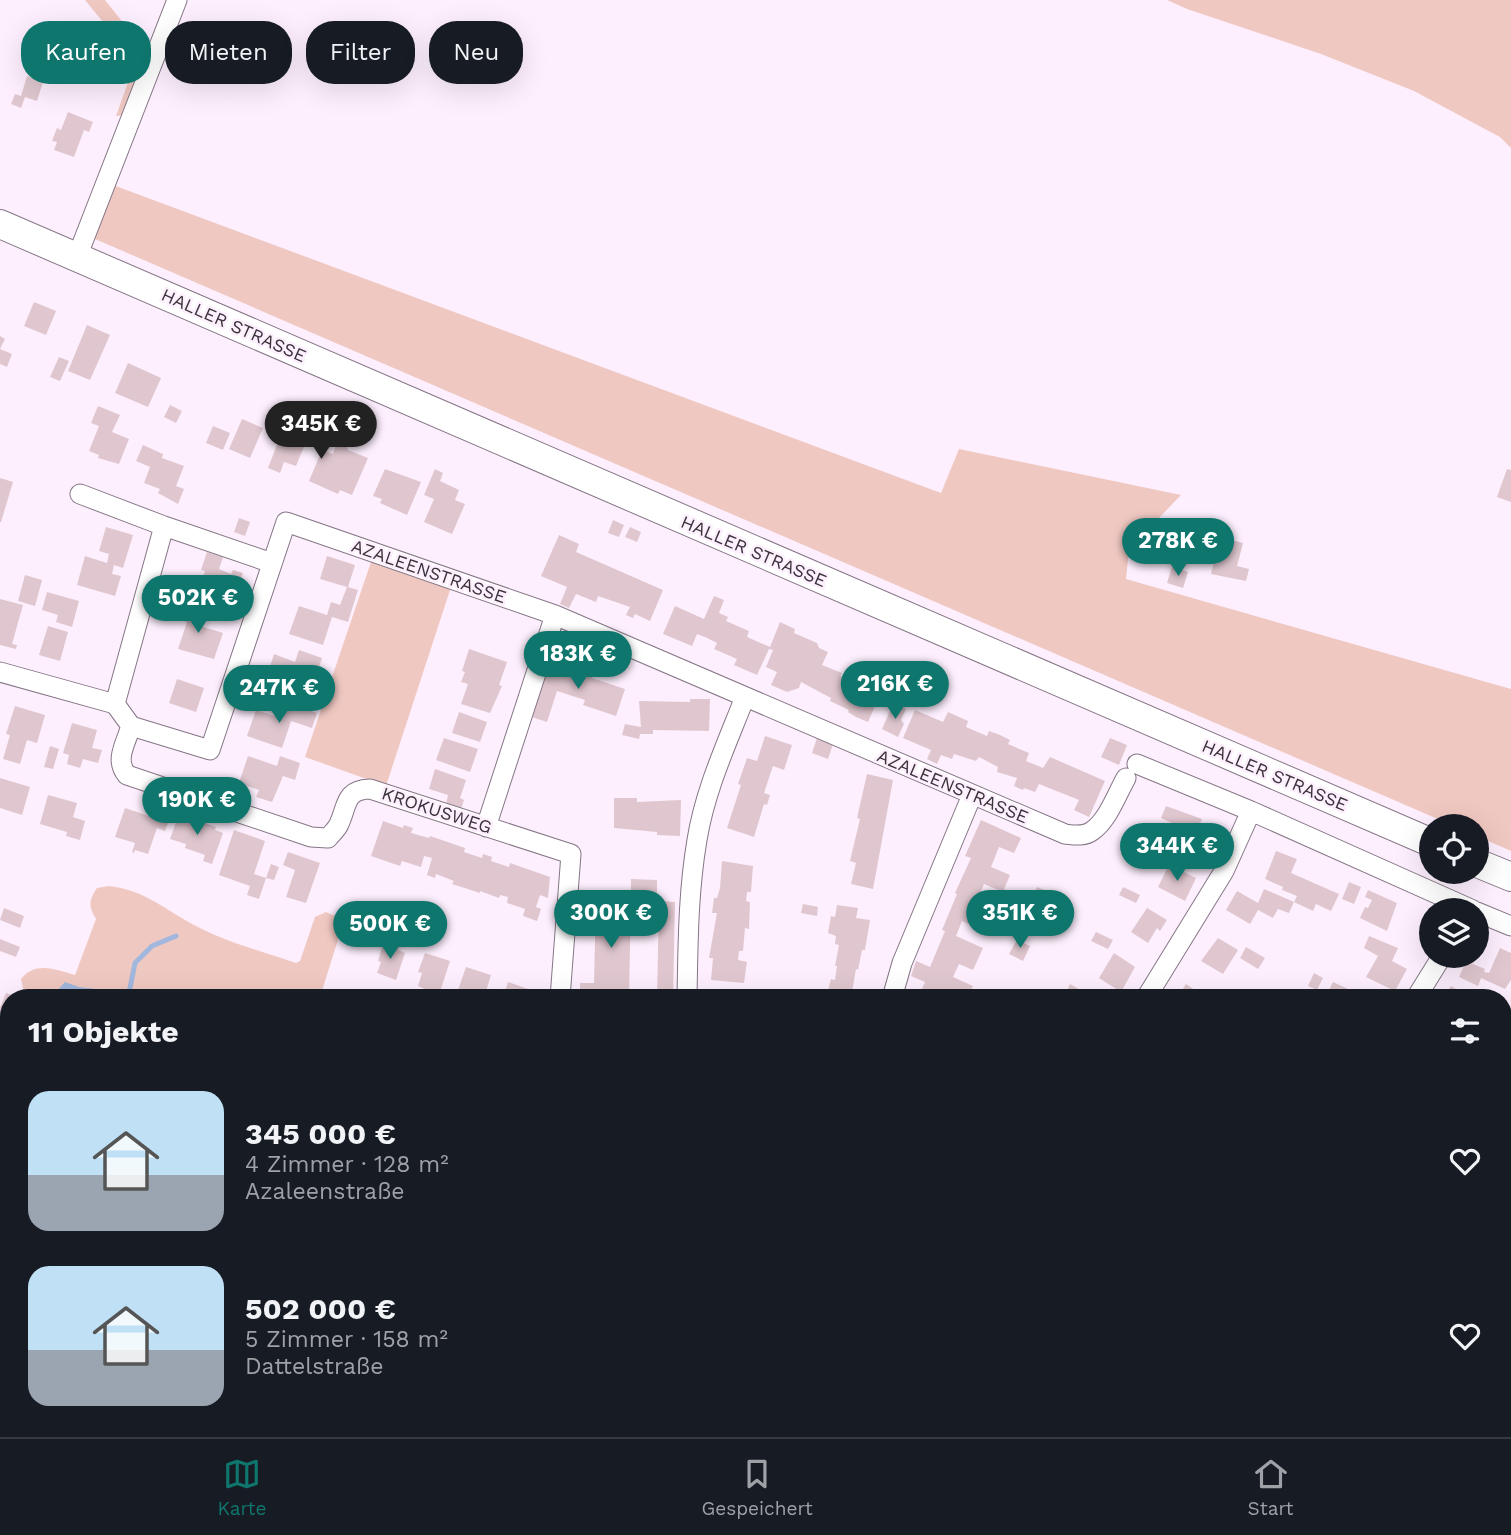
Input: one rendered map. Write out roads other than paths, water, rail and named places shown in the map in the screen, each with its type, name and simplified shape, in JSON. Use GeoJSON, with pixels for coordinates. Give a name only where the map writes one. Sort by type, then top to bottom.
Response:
{"type":"FeatureCollection","features":[{"type":"Feature","properties":{"kind":"main road","name":"HALLER STRASSE"},"geometry":{"type":"LineString","coordinates":[[0,224],[1419,837]]}},
{"type":"Feature","properties":{"kind":"main road"},"geometry":{"type":"LineString","coordinates":[[1489,868],[1511,877]]}},
{"type":"Feature","properties":{"kind":"street"},"geometry":{"type":"LineString","coordinates":[[77,257],[177,0]]}},
{"type":"Feature","properties":{"kind":"street"},"geometry":{"type":"LineString","coordinates":[[0,672],[115,704],[131,726],[210,750],[272,563],[80,494]]}},
{"type":"Feature","properties":{"kind":"street","name":"AZALEENSTRASSE"},"geometry":{"type":"LineString","coordinates":[[272,563],[286,522],[555,615],[1065,834],[1080,836],[1092,832],[1132,771],[1251,811]]}},
{"type":"Feature","properties":{"kind":"street"},"geometry":{"type":"LineString","coordinates":[[115,704],[164,526]]}},
{"type":"Feature","properties":{"kind":"street"},"geometry":{"type":"LineString","coordinates":[[486,827],[555,615]]}},
{"type":"Feature","properties":{"kind":"street"},"geometry":{"type":"LineString","coordinates":[[687,989],[689,901],[697,838],[709,788],[745,697]]}},
{"type":"Feature","properties":{"kind":"street","name":"KROKUSWEG"},"geometry":{"type":"LineString","coordinates":[[131,726],[120,760],[121,768],[127,775],[311,837],[328,838],[338,827],[348,798],[358,789],[370,789],[571,854],[561,989]]}},
{"type":"Feature","properties":{"kind":"street"},"geometry":{"type":"LineString","coordinates":[[895,989],[902,963],[972,795]]}},
{"type":"Feature","properties":{"kind":"street"},"geometry":{"type":"LineString","coordinates":[[1152,989],[1224,871],[1251,811],[1443,898]]}},
{"type":"Feature","properties":{"kind":"street"},"geometry":{"type":"LineString","coordinates":[[1489,917],[1511,926]]}},
{"type":"Feature","properties":{"kind":"street"},"geometry":{"type":"LineString","coordinates":[[1422,989],[1435,968]]}},
{"type":"Feature","properties":{"kind":"water"},"geometry":{"type":"Polygon","coordinates":[[[65,982],[96,989],[59,989],[65,982]]]}},
{"type":"Feature","properties":{"kind":"waterway"},"geometry":{"type":"LineString","coordinates":[[130,989],[135,963],[152,946],[176,936]]}}]}
